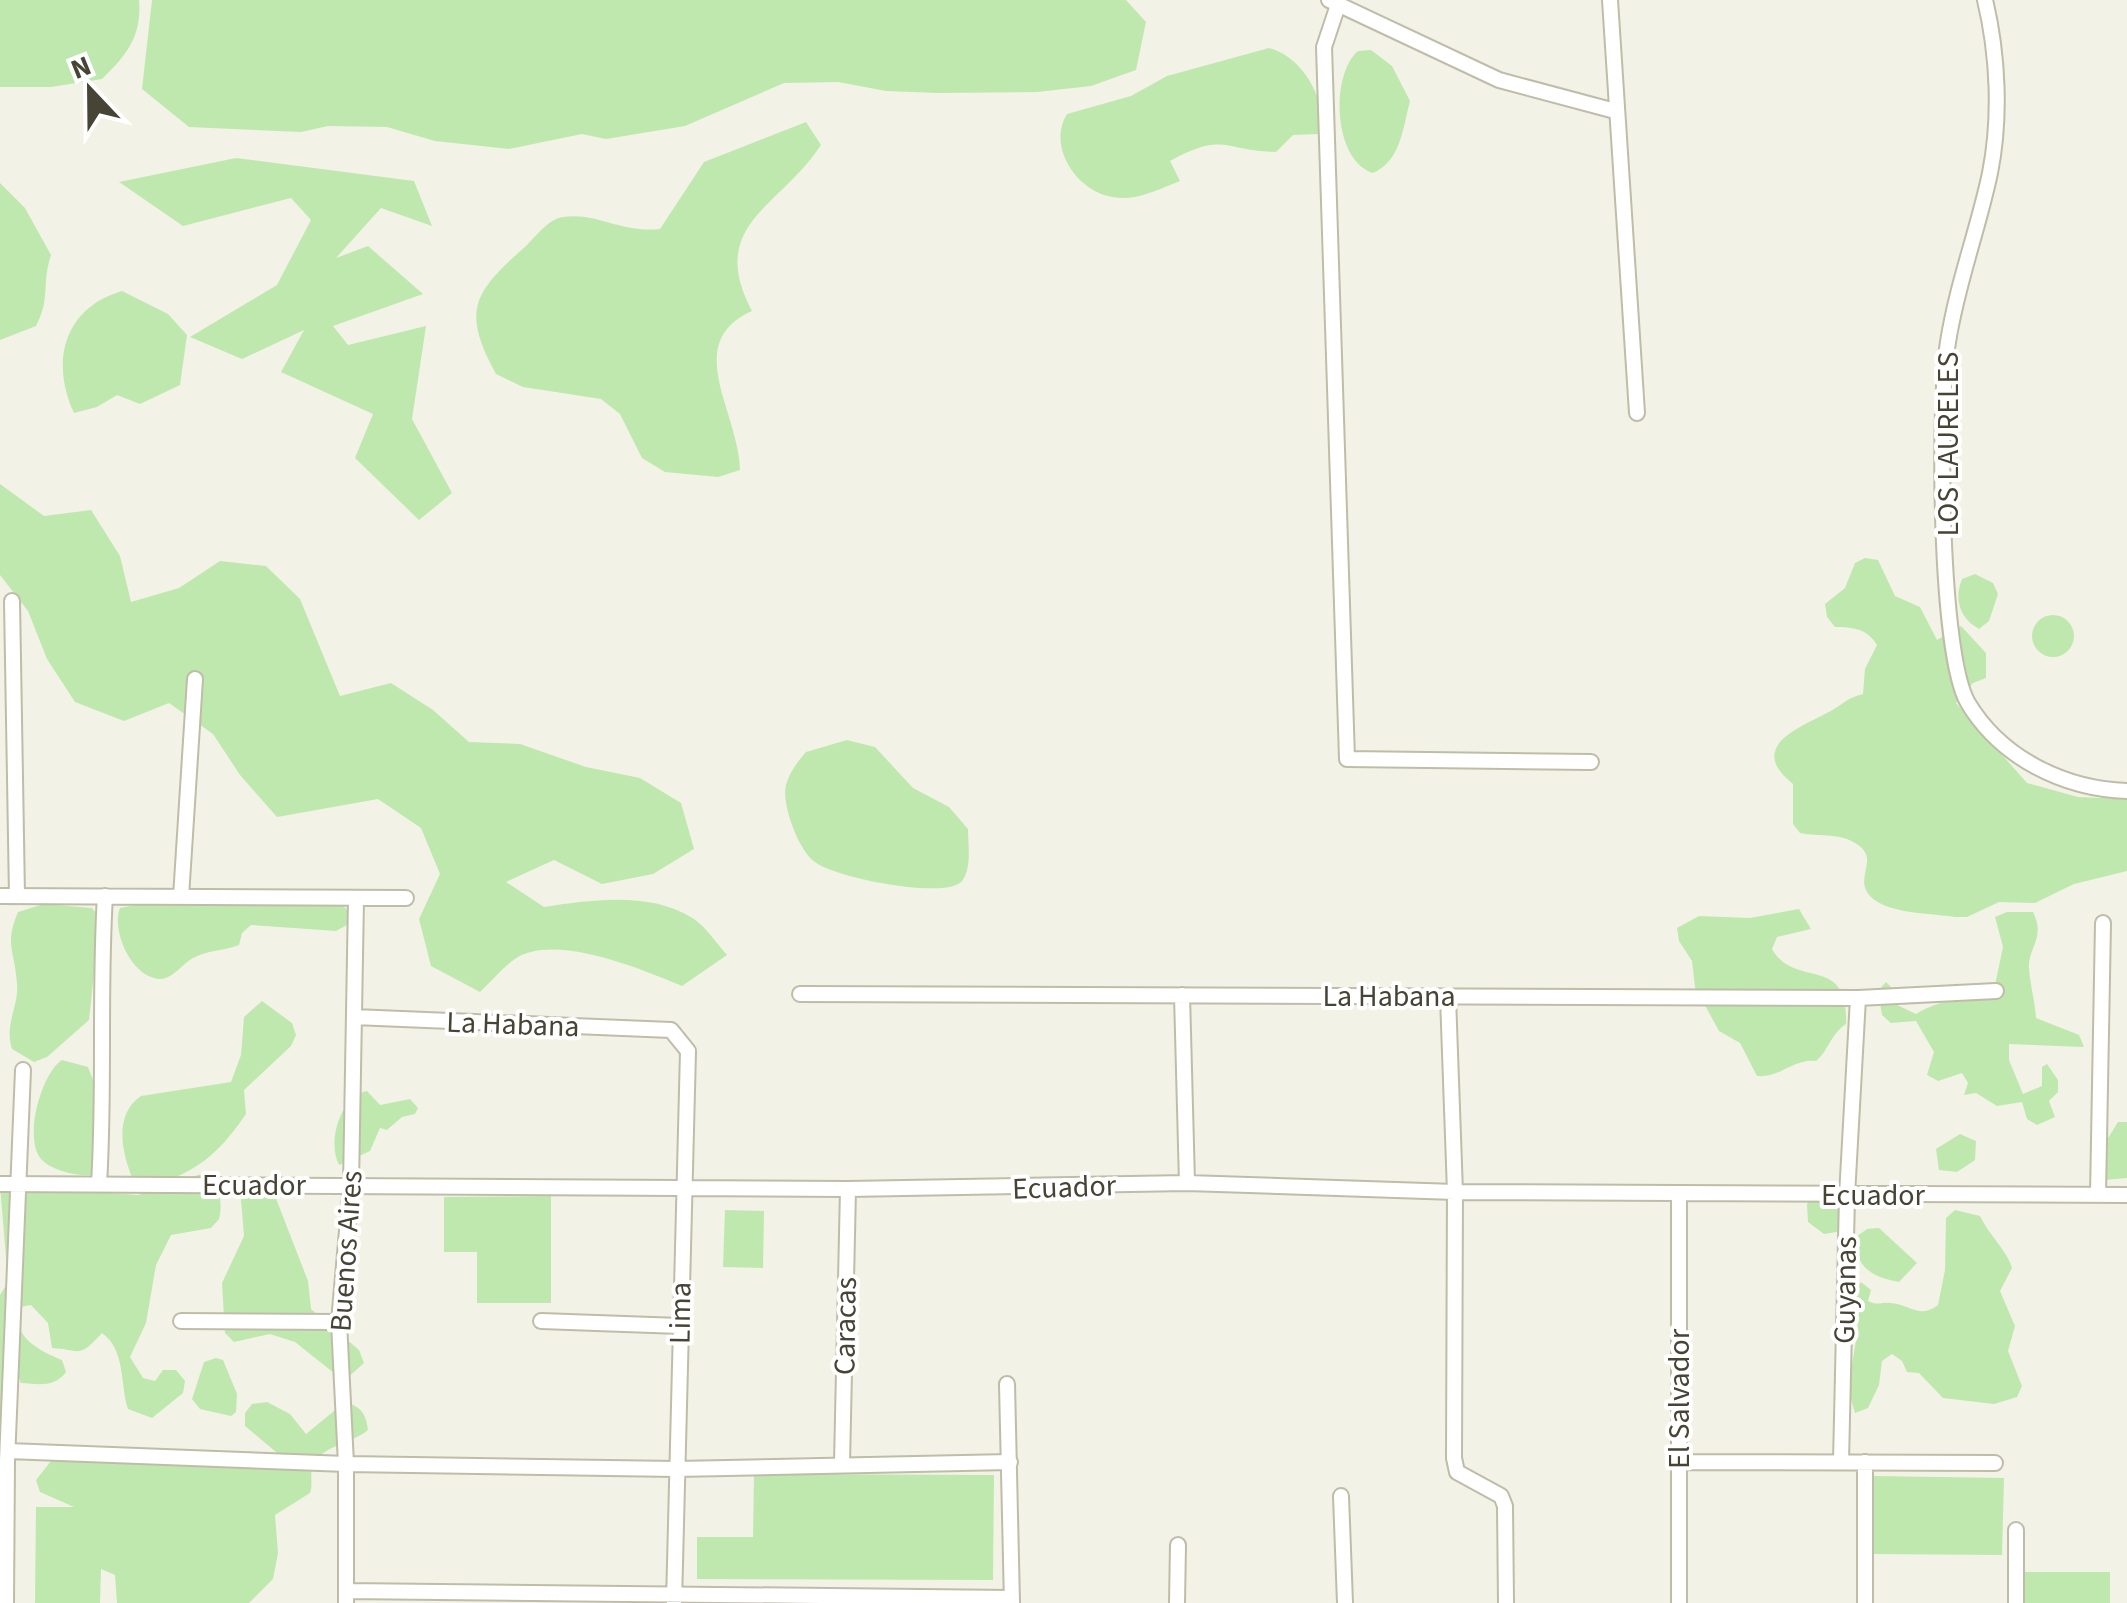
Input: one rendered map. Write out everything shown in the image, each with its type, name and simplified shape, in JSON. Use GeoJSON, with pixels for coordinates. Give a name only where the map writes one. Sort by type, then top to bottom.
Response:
{"type":"FeatureCollection","features":[{"type":"Feature","properties":{"kind":"street"},"geometry":{"type":"LineString","coordinates":[[1610,0],[1636,412]]}},
{"type":"Feature","properties":{"kind":"street","name":"LOS LAURELES"},"geometry":{"type":"LineString","coordinates":[[1985,0],[1994,52],[1991,170],[1957,298],[1943,404],[1953,646],[1969,704],[2010,750],[2067,780],[2127,791]]}},
{"type":"Feature","properties":{"kind":"street"},"geometry":{"type":"LineString","coordinates":[[1591,762],[1347,758],[1324,47],[1333,3],[1499,80],[1615,110]]}},
{"type":"Feature","properties":{"kind":"street"},"geometry":{"type":"LineString","coordinates":[[12,600],[17,896]]}},
{"type":"Feature","properties":{"kind":"street"},"geometry":{"type":"LineString","coordinates":[[181,898],[195,679]]}},
{"type":"Feature","properties":{"kind":"street"},"geometry":{"type":"LineString","coordinates":[[0,896],[406,898]]}},
{"type":"Feature","properties":{"kind":"street"},"geometry":{"type":"LineString","coordinates":[[99,1184],[105,1094],[100,1034],[105,896]]}},
{"type":"Feature","properties":{"kind":"street","name":"Buenos Aires"},"geometry":{"type":"LineString","coordinates":[[346,1597],[346,1464],[338,1322],[351,1185],[356,898]]}},
{"type":"Feature","properties":{"kind":"street"},"geometry":{"type":"LineString","coordinates":[[2098,1195],[2104,924]]}},
{"type":"Feature","properties":{"kind":"street","name":"La Habana"},"geometry":{"type":"LineString","coordinates":[[800,994],[1858,998],[1996,991]]}},
{"type":"Feature","properties":{"kind":"street"},"geometry":{"type":"LineString","coordinates":[[1182,996],[1187,1183]]}},
{"type":"Feature","properties":{"kind":"street"},"geometry":{"type":"LineString","coordinates":[[1448,997],[1455,1192],[1454,1458],[1457,1472],[1502,1496],[1506,1603]]}},
{"type":"Feature","properties":{"kind":"street","name":"Guyanas"},"geometry":{"type":"LineString","coordinates":[[1841,1462],[1847,1196],[1858,998]]}},
{"type":"Feature","properties":{"kind":"street","name":"La Habana"},"geometry":{"type":"LineString","coordinates":[[354,1017],[671,1030]]}},
{"type":"Feature","properties":{"kind":"street","name":"Lima"},"geometry":{"type":"LineString","coordinates":[[671,1030],[688,1051],[674,1598]]}},
{"type":"Feature","properties":{"kind":"street"},"geometry":{"type":"LineString","coordinates":[[6,1603],[23,1070]]}},
{"type":"Feature","properties":{"kind":"street","name":"Ecuador"},"geometry":{"type":"LineString","coordinates":[[0,1184],[848,1189],[1187,1183],[1455,1192],[2127,1195]]}},
{"type":"Feature","properties":{"kind":"street","name":"Caracas"},"geometry":{"type":"LineString","coordinates":[[842,1463],[848,1189]]}},
{"type":"Feature","properties":{"kind":"street","name":"El Salvador"},"geometry":{"type":"LineString","coordinates":[[1678,1603],[1679,1194]]}},
{"type":"Feature","properties":{"kind":"street"},"geometry":{"type":"LineString","coordinates":[[181,1320],[338,1322]]}},
{"type":"Feature","properties":{"kind":"street"},"geometry":{"type":"LineString","coordinates":[[541,1321],[680,1326]]}},
{"type":"Feature","properties":{"kind":"street"},"geometry":{"type":"LineString","coordinates":[[346,1597],[1012,1601],[1008,1384]]}},
{"type":"Feature","properties":{"kind":"street"},"geometry":{"type":"LineString","coordinates":[[8,1451],[346,1464],[676,1469],[1010,1462]]}},
{"type":"Feature","properties":{"kind":"street"},"geometry":{"type":"LineString","coordinates":[[1680,1462],[1996,1463]]}},
{"type":"Feature","properties":{"kind":"street"},"geometry":{"type":"LineString","coordinates":[[1865,1462],[1865,1603]]}},
{"type":"Feature","properties":{"kind":"street"},"geometry":{"type":"LineString","coordinates":[[1341,1496],[1345,1603]]}},
{"type":"Feature","properties":{"kind":"street"},"geometry":{"type":"LineString","coordinates":[[2016,1530],[2016,1603]]}},
{"type":"Feature","properties":{"kind":"street"},"geometry":{"type":"LineString","coordinates":[[1177,1603],[1178,1545]]}},
{"type":"Feature","properties":{"kind":"green space"},"geometry":{"type":"Polygon","coordinates":[[[0,0],[139,0],[138,24],[125,53],[102,79],[51,87],[0,87],[0,0]]]}},
{"type":"Feature","properties":{"kind":"green space"},"geometry":{"type":"Polygon","coordinates":[[[152,0],[1126,0],[1146,22],[1136,70],[1091,86],[1037,92],[938,93],[886,91],[838,82],[784,83],[685,126],[606,139],[582,134],[509,149],[435,141],[387,127],[328,126],[301,132],[189,127],[142,89],[152,0]]]}},
{"type":"Feature","properties":{"kind":"green space"},"geometry":{"type":"Polygon","coordinates":[[[1269,48],[1292,60],[1310,82],[1320,108],[1319,134],[1293,135],[1276,152],[1224,145],[1202,147],[1170,161],[1180,181],[1129,198],[1099,193],[1068,165],[1061,140],[1067,114],[1131,96],[1167,76],[1269,48]]]}},
{"type":"Feature","properties":{"kind":"green space"},"geometry":{"type":"Polygon","coordinates":[[[1371,50],[1392,66],[1410,101],[1395,152],[1373,173],[1350,152],[1340,116],[1343,78],[1349,63],[1358,51],[1371,50]]]}},
{"type":"Feature","properties":{"kind":"green space"},"geometry":{"type":"Polygon","coordinates":[[[806,122],[821,145],[754,219],[743,237],[738,257],[740,281],[752,311],[731,325],[720,341],[719,381],[740,470],[718,477],[665,472],[642,458],[620,414],[601,399],[523,387],[496,374],[478,333],[478,302],[495,275],[548,224],[575,216],[633,228],[660,229],[704,162],[806,122]]]}},
{"type":"Feature","properties":{"kind":"green space"},"geometry":{"type":"Polygon","coordinates":[[[236,158],[414,181],[432,226],[381,208],[336,258],[368,246],[423,294],[333,326],[348,345],[426,326],[412,419],[452,493],[419,520],[355,458],[373,414],[281,372],[304,330],[242,359],[190,337],[277,285],[311,220],[291,198],[183,226],[119,182],[236,158]]]}},
{"type":"Feature","properties":{"kind":"green space"},"geometry":{"type":"Polygon","coordinates":[[[0,183],[25,208],[51,255],[36,326],[0,340],[0,183]]]}},
{"type":"Feature","properties":{"kind":"green space"},"geometry":{"type":"Polygon","coordinates":[[[122,291],[168,314],[187,335],[180,385],[140,404],[117,395],[97,407],[74,413],[63,374],[67,339],[87,310],[122,291]]]}},
{"type":"Feature","properties":{"kind":"green space"},"geometry":{"type":"Polygon","coordinates":[[[0,484],[44,516],[91,510],[120,556],[131,602],[179,588],[220,561],[266,566],[300,599],[340,696],[391,683],[433,710],[469,742],[520,744],[586,767],[640,778],[681,803],[694,849],[653,874],[602,884],[554,860],[506,882],[544,907],[620,900],[659,904],[698,922],[727,955],[682,986],[575,951],[532,952],[515,959],[480,992],[431,966],[419,919],[440,874],[421,828],[378,799],[277,817],[240,775],[213,734],[169,703],[124,721],[75,702],[47,659],[28,611],[0,575],[0,484]]]}},
{"type":"Feature","properties":{"kind":"green space"},"geometry":{"type":"Polygon","coordinates":[[[1865,558],[1878,560],[1895,596],[1920,607],[1937,640],[1961,626],[1986,653],[1986,678],[1973,683],[1956,703],[2027,783],[2078,797],[2127,799],[2127,871],[2074,884],[2035,903],[1999,902],[1967,917],[1955,917],[1899,910],[1879,903],[1866,889],[1867,859],[1859,846],[1842,837],[1800,833],[1793,824],[1793,784],[1779,770],[1774,758],[1784,738],[1863,694],[1865,669],[1877,645],[1859,630],[1835,627],[1827,617],[1825,604],[1845,588],[1855,563],[1865,558]]]}},
{"type":"Feature","properties":{"kind":"green space"},"geometry":{"type":"Polygon","coordinates":[[[1975,574],[1993,583],[1998,594],[1989,621],[1979,629],[1963,614],[1958,594],[1962,579],[1975,574]]]}},
{"type":"Feature","properties":{"kind":"green space"},"geometry":{"type":"Polygon","coordinates":[[[2053,615],[2068,621],[2074,636],[2068,651],[2053,657],[2038,651],[2032,636],[2038,621],[2053,615]]]}},
{"type":"Feature","properties":{"kind":"green space"},"geometry":{"type":"Polygon","coordinates":[[[847,740],[875,747],[913,788],[949,807],[968,829],[968,863],[962,881],[936,888],[890,885],[826,868],[809,856],[789,815],[787,781],[806,752],[847,740]]]}},
{"type":"Feature","properties":{"kind":"green space"},"geometry":{"type":"Polygon","coordinates":[[[194,893],[340,904],[349,911],[347,925],[336,931],[251,925],[242,933],[239,945],[198,955],[164,979],[149,976],[132,961],[121,940],[120,908],[194,893]]]}},
{"type":"Feature","properties":{"kind":"green space"},"geometry":{"type":"Polygon","coordinates":[[[44,904],[92,908],[100,918],[89,1020],[47,1057],[34,1062],[12,1049],[10,1040],[17,992],[11,941],[18,912],[44,904]]]}},
{"type":"Feature","properties":{"kind":"green space"},"geometry":{"type":"Polygon","coordinates":[[[1799,909],[1811,929],[1777,937],[1772,949],[1794,968],[1819,975],[1839,988],[1845,1002],[1846,1024],[1816,1061],[1757,1076],[1740,1043],[1719,1031],[1695,987],[1692,961],[1679,941],[1677,928],[1699,916],[1750,918],[1799,909]]]}},
{"type":"Feature","properties":{"kind":"green space"},"geometry":{"type":"Polygon","coordinates":[[[2007,912],[2033,912],[2037,921],[2029,968],[2036,1018],[2079,1035],[2084,1047],[2009,1044],[2009,1060],[2023,1094],[2042,1086],[2042,1067],[2047,1064],[2058,1080],[2058,1092],[2049,1101],[2055,1117],[2037,1125],[2027,1119],[2022,1102],[1997,1106],[1976,1093],[1964,1095],[1968,1083],[1962,1073],[1938,1081],[1927,1075],[1934,1052],[1916,1021],[1891,1023],[1882,1015],[1878,991],[1886,982],[1895,991],[1893,1003],[1916,1014],[1995,985],[2003,947],[1995,917],[2007,912]]]}},
{"type":"Feature","properties":{"kind":"green space"},"geometry":{"type":"Polygon","coordinates":[[[262,1001],[292,1023],[296,1035],[291,1046],[244,1090],[246,1114],[216,1151],[195,1167],[151,1188],[133,1180],[122,1135],[132,1104],[141,1096],[231,1082],[241,1055],[244,1017],[262,1001]]]}},
{"type":"Feature","properties":{"kind":"green space"},"geometry":{"type":"Polygon","coordinates":[[[62,1060],[88,1067],[97,1090],[99,1166],[90,1175],[49,1165],[37,1153],[36,1109],[47,1079],[62,1060]]]}},
{"type":"Feature","properties":{"kind":"green space"},"geometry":{"type":"Polygon","coordinates":[[[367,1091],[380,1105],[410,1099],[418,1108],[415,1114],[402,1117],[387,1130],[380,1128],[370,1151],[339,1165],[335,1144],[338,1121],[350,1101],[367,1091]]]}},
{"type":"Feature","properties":{"kind":"green space"},"geometry":{"type":"Polygon","coordinates":[[[2118,1122],[2127,1122],[2127,1178],[2105,1180],[2100,1176],[2100,1151],[2118,1122]]]}},
{"type":"Feature","properties":{"kind":"green space"},"geometry":{"type":"Polygon","coordinates":[[[1960,1134],[1976,1141],[1975,1160],[1957,1172],[1939,1170],[1936,1149],[1960,1134]]]}},
{"type":"Feature","properties":{"kind":"green space"},"geometry":{"type":"Polygon","coordinates":[[[204,1173],[214,1181],[219,1193],[219,1219],[211,1228],[171,1235],[156,1265],[146,1323],[130,1357],[143,1378],[155,1381],[163,1370],[176,1370],[185,1381],[183,1393],[152,1418],[128,1409],[119,1358],[110,1340],[102,1333],[79,1351],[52,1348],[48,1323],[31,1305],[20,1307],[19,1326],[23,1334],[36,1347],[62,1360],[66,1372],[56,1381],[40,1384],[21,1383],[16,1371],[8,1412],[16,1434],[11,1445],[0,1451],[0,1295],[8,1282],[0,1185],[138,1195],[204,1173]]]}},
{"type":"Feature","properties":{"kind":"green space"},"geometry":{"type":"Polygon","coordinates":[[[270,1183],[308,1281],[311,1309],[359,1350],[364,1363],[344,1381],[295,1342],[270,1334],[234,1342],[225,1333],[222,1283],[244,1236],[241,1200],[246,1188],[270,1183]]]}},
{"type":"Feature","properties":{"kind":"green space"},"geometry":{"type":"Polygon","coordinates":[[[1834,1187],[1846,1193],[1843,1231],[1824,1234],[1808,1222],[1807,1204],[1821,1188],[1834,1187]]]}},
{"type":"Feature","properties":{"kind":"green space"},"geometry":{"type":"Polygon","coordinates":[[[551,1196],[551,1303],[477,1303],[477,1252],[444,1252],[444,1197],[551,1196]]]}},
{"type":"Feature","properties":{"kind":"green space"},"geometry":{"type":"Polygon","coordinates":[[[725,1210],[764,1211],[763,1268],[723,1267],[725,1210]]]}},
{"type":"Feature","properties":{"kind":"green space"},"geometry":{"type":"Polygon","coordinates":[[[1955,1210],[1980,1216],[2012,1268],[2000,1291],[2015,1326],[2008,1351],[2022,1386],[2017,1397],[1994,1404],[1943,1398],[1919,1373],[1907,1372],[1902,1361],[1892,1354],[1882,1361],[1879,1385],[1868,1408],[1855,1413],[1848,1389],[1858,1328],[1854,1292],[1861,1282],[1871,1290],[1868,1301],[1877,1304],[1891,1303],[1920,1311],[1938,1305],[1945,1270],[1946,1218],[1955,1210]]]}},
{"type":"Feature","properties":{"kind":"green space"},"geometry":{"type":"Polygon","coordinates":[[[1879,1228],[1917,1263],[1899,1282],[1873,1273],[1858,1256],[1856,1237],[1867,1229],[1879,1228]]]}},
{"type":"Feature","properties":{"kind":"green space"},"geometry":{"type":"Polygon","coordinates":[[[223,1360],[237,1394],[236,1412],[231,1416],[200,1409],[192,1399],[204,1362],[223,1360]]]}},
{"type":"Feature","properties":{"kind":"green space"},"geometry":{"type":"Polygon","coordinates":[[[267,1402],[290,1414],[306,1434],[345,1402],[362,1412],[368,1430],[320,1455],[312,1468],[310,1493],[275,1515],[278,1553],[273,1579],[249,1603],[117,1603],[115,1575],[101,1569],[100,1603],[35,1603],[36,1507],[74,1507],[40,1492],[36,1480],[51,1461],[88,1445],[126,1459],[148,1449],[186,1459],[282,1457],[245,1426],[245,1413],[252,1404],[267,1402]]]}},
{"type":"Feature","properties":{"kind":"green space"},"geometry":{"type":"Polygon","coordinates":[[[754,1474],[994,1475],[993,1580],[697,1579],[697,1537],[753,1537],[754,1474]]]}},
{"type":"Feature","properties":{"kind":"green space"},"geometry":{"type":"Polygon","coordinates":[[[1873,1476],[2004,1478],[2002,1555],[1872,1554],[1873,1476]]]}},
{"type":"Feature","properties":{"kind":"green space"},"geometry":{"type":"Polygon","coordinates":[[[2024,1572],[2110,1572],[2110,1603],[2023,1603],[2024,1572]]]}}]}
